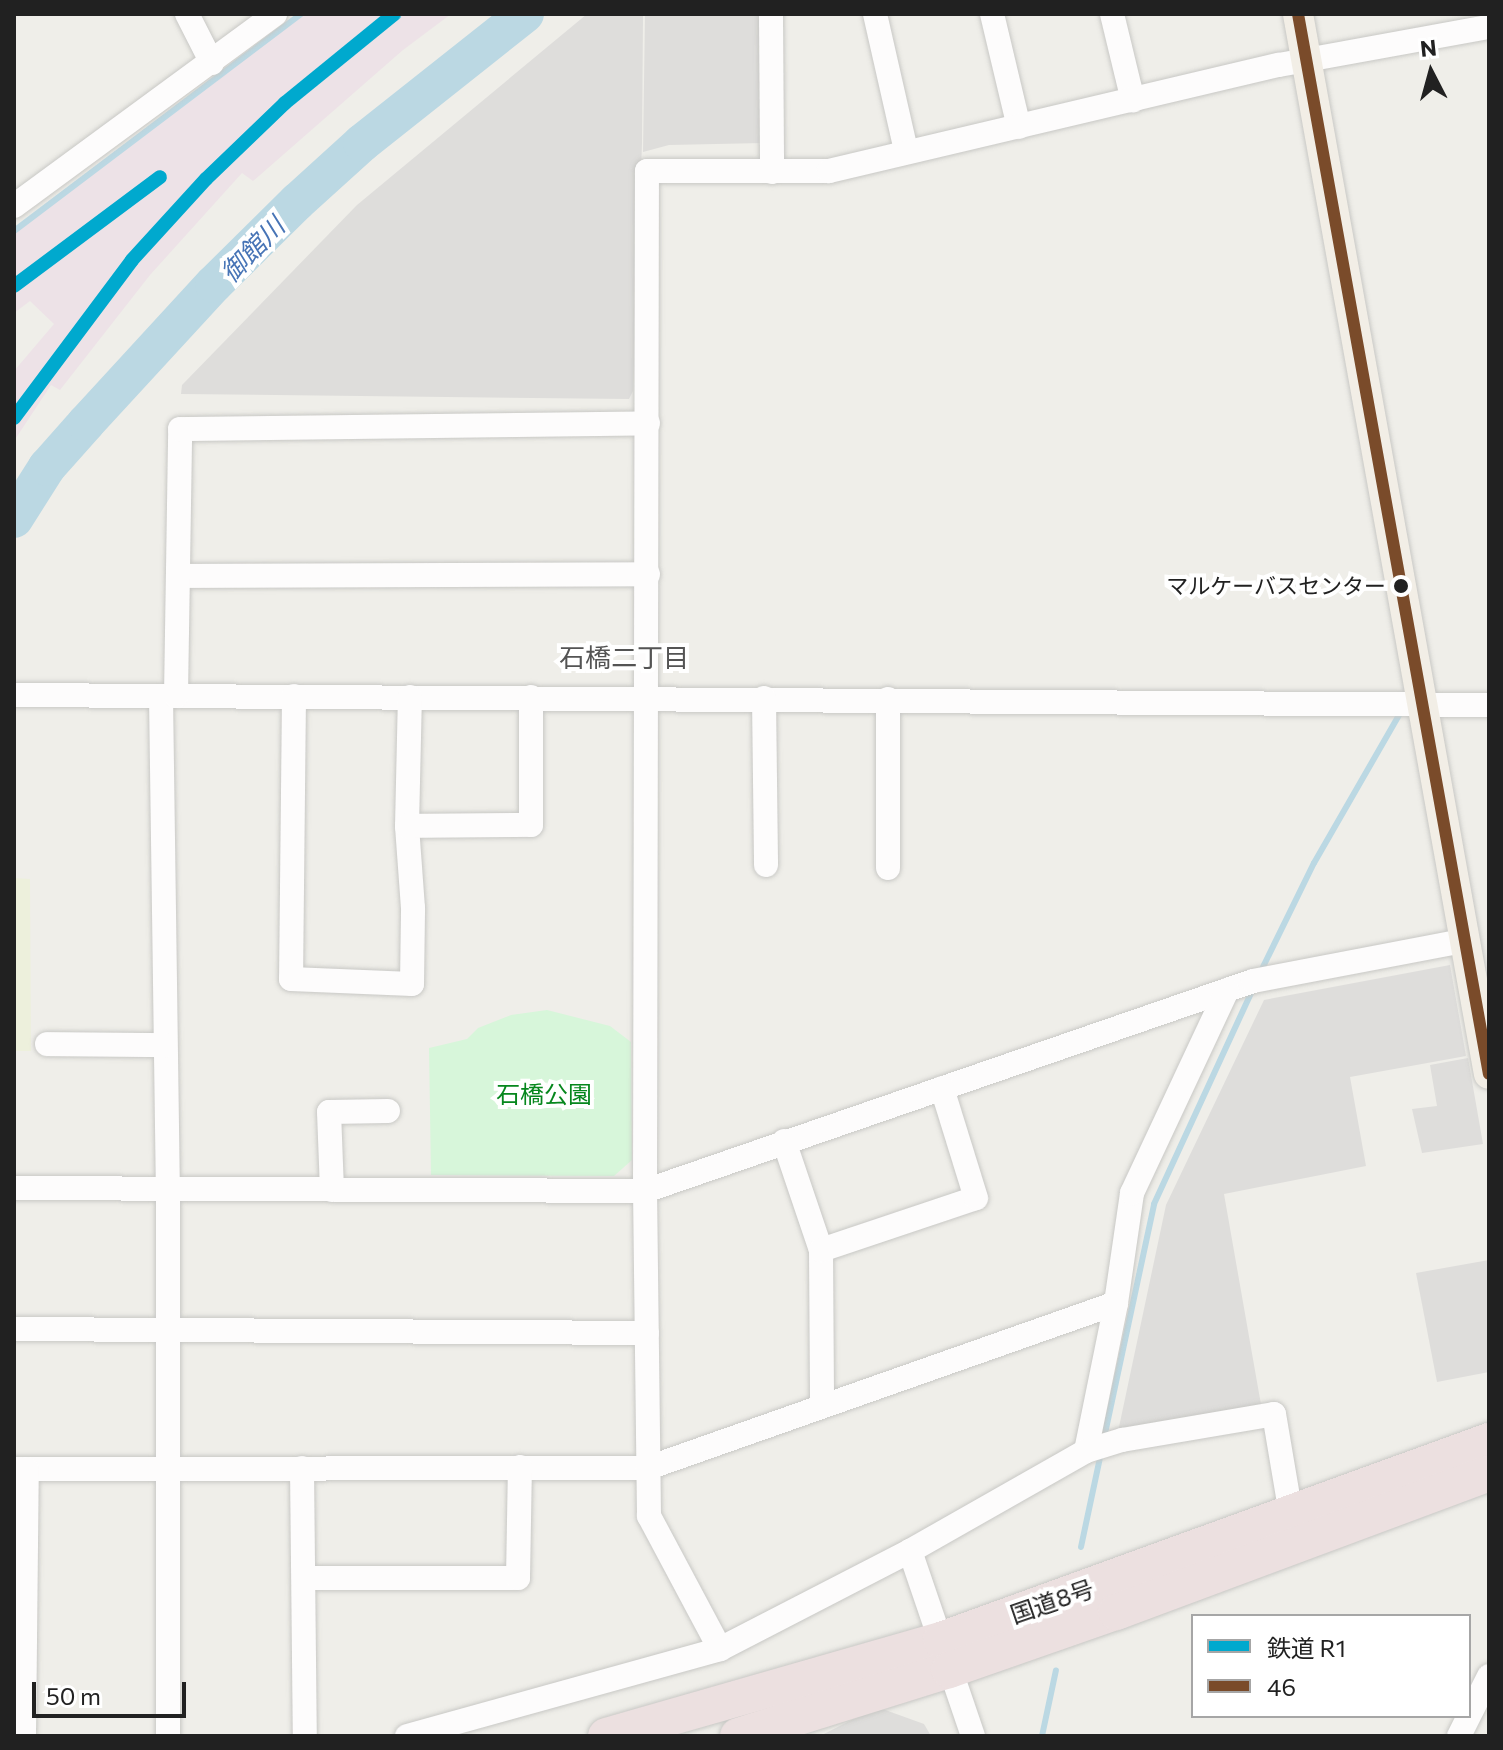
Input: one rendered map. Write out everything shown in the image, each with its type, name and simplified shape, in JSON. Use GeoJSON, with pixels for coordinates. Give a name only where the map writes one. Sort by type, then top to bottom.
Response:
{"type":"FeatureCollection","features":[{"type":"Feature","properties":{"kind":"highway","name":"国道8号"},"geometry":{"type":"LineString","coordinates":[[738,1736],[1291,1514],[1489,1441]]}},
{"type":"Feature","properties":{"kind":"highway","name":"国道8号"},"geometry":{"type":"LineString","coordinates":[[606,1736],[1116,1612],[1489,1473]]}},
{"type":"Feature","properties":{"kind":"main road"},"geometry":{"type":"LineString","coordinates":[[1298,14],[1424,703],[1463,941],[1486,1043],[1489,1074]]}},
{"type":"Feature","properties":{"kind":"street"},"geometry":{"type":"LineString","coordinates":[[187,14],[212,63]]}},
{"type":"Feature","properties":{"kind":"street"},"geometry":{"type":"LineString","coordinates":[[14,206],[275,14]]}},
{"type":"Feature","properties":{"kind":"street"},"geometry":{"type":"LineString","coordinates":[[771,14],[772,172]]}},
{"type":"Feature","properties":{"kind":"street"},"geometry":{"type":"LineString","coordinates":[[875,14],[906,151]]}},
{"type":"Feature","properties":{"kind":"street"},"geometry":{"type":"LineString","coordinates":[[992,14],[1019,127]]}},
{"type":"Feature","properties":{"kind":"street"},"geometry":{"type":"LineString","coordinates":[[1112,14],[1133,101]]}},
{"type":"Feature","properties":{"kind":"street"},"geometry":{"type":"LineString","coordinates":[[720,1649],[649,1516],[645,1191],[649,698],[647,171],[829,171],[1200,83],[1489,27]]}},
{"type":"Feature","properties":{"kind":"street"},"geometry":{"type":"LineString","coordinates":[[168,1736],[168,1189],[164,1045],[169,696],[180,576],[180,429],[648,423]]}},
{"type":"Feature","properties":{"kind":"street"},"geometry":{"type":"LineString","coordinates":[[180,576],[648,574]]}},
{"type":"Feature","properties":{"kind":"street"},"geometry":{"type":"LineString","coordinates":[[14,695],[1424,703],[1455,708],[1489,705]]}},
{"type":"Feature","properties":{"kind":"street"},"geometry":{"type":"LineString","coordinates":[[294,696],[291,979],[412,984],[413,908],[407,826],[410,697]]}},
{"type":"Feature","properties":{"kind":"street"},"geometry":{"type":"LineString","coordinates":[[407,826],[531,825],[531,697]]}},
{"type":"Feature","properties":{"kind":"street"},"geometry":{"type":"LineString","coordinates":[[764,698],[766,865]]}},
{"type":"Feature","properties":{"kind":"street"},"geometry":{"type":"LineString","coordinates":[[888,699],[888,868]]}},
{"type":"Feature","properties":{"kind":"street"},"geometry":{"type":"LineString","coordinates":[[14,1188],[645,1191],[1253,981],[1463,941]]}},
{"type":"Feature","properties":{"kind":"street"},"geometry":{"type":"LineString","coordinates":[[1092,1449],[1132,1193],[1227,990]]}},
{"type":"Feature","properties":{"kind":"street"},"geometry":{"type":"LineString","coordinates":[[47,1044],[164,1045]]}},
{"type":"Feature","properties":{"kind":"street"},"geometry":{"type":"LineString","coordinates":[[821,1250],[976,1198],[942,1088]]}},
{"type":"Feature","properties":{"kind":"street"},"geometry":{"type":"LineString","coordinates":[[332,1190],[329,1112],[388,1111]]}},
{"type":"Feature","properties":{"kind":"street"},"geometry":{"type":"LineString","coordinates":[[784,1141],[821,1250],[822,1406]]}},
{"type":"Feature","properties":{"kind":"street"},"geometry":{"type":"LineString","coordinates":[[24,1736],[21,1469],[648,1468],[1116,1303]]}},
{"type":"Feature","properties":{"kind":"street"},"geometry":{"type":"LineString","coordinates":[[14,1329],[647,1333]]}},
{"type":"Feature","properties":{"kind":"street"},"geometry":{"type":"LineString","coordinates":[[407,1736],[720,1649],[910,1551],[1092,1449],[1122,1440],[1274,1414],[1291,1514]]}},
{"type":"Feature","properties":{"kind":"street"},"geometry":{"type":"LineString","coordinates":[[304,1578],[518,1578],[520,1467]]}},
{"type":"Feature","properties":{"kind":"street"},"geometry":{"type":"LineString","coordinates":[[302,1468],[305,1736]]}},
{"type":"Feature","properties":{"kind":"street"},"geometry":{"type":"LineString","coordinates":[[910,1551],[973,1736]]}},
{"type":"Feature","properties":{"kind":"street"},"geometry":{"type":"LineString","coordinates":[[1471,1712],[1489,1676]]}},
{"type":"Feature","properties":{"kind":"street"},"geometry":{"type":"LineString","coordinates":[[1459,1736],[1468,1718]]}},
{"type":"Feature","properties":{"kind":"shaded area"},"geometry":{"type":"Polygon","coordinates":[[[299,14],[451,14],[403,50],[253,181],[242,173],[150,275],[60,390],[51,385],[14,441],[14,371],[54,324],[30,301],[14,313],[14,232],[299,14]]]}},
{"type":"Feature","properties":{"kind":"shaded area"},"geometry":{"type":"Polygon","coordinates":[[[587,14],[643,14],[642,143],[633,391],[629,399],[181,394],[182,385],[357,205],[587,14]]]}},
{"type":"Feature","properties":{"kind":"shaded area"},"geometry":{"type":"Polygon","coordinates":[[[645,14],[763,14],[763,143],[669,145],[643,152],[645,14]]]}},
{"type":"Feature","properties":{"kind":"shaded area"},"geometry":{"type":"Polygon","coordinates":[[[1450,965],[1466,1056],[1350,1077],[1366,1166],[1224,1194],[1263,1416],[1115,1446],[1166,1205],[1264,1000],[1450,965]]]}},
{"type":"Feature","properties":{"kind":"shaded area"},"geometry":{"type":"Polygon","coordinates":[[[1468,1058],[1483,1144],[1422,1153],[1412,1109],[1437,1106],[1430,1065],[1468,1058]]]}},
{"type":"Feature","properties":{"kind":"shaded area"},"geometry":{"type":"Polygon","coordinates":[[[1489,1260],[1489,1372],[1437,1382],[1416,1273],[1489,1260]]]}},
{"type":"Feature","properties":{"kind":"shaded area"},"geometry":{"type":"Polygon","coordinates":[[[877,1707],[924,1724],[931,1736],[820,1736],[877,1707]]]}},
{"type":"Feature","properties":{"kind":"green space"},"geometry":{"type":"Polygon","coordinates":[[[14,878],[30,879],[31,1051],[14,1051],[14,878]]]}},
{"type":"Feature","properties":{"kind":"green space","name":"石橋公園"},"geometry":{"type":"Polygon","coordinates":[[[547,1010],[610,1026],[631,1042],[632,1160],[614,1176],[431,1175],[429,1048],[467,1039],[478,1028],[511,1015],[547,1010]]]}},
{"type":"Feature","properties":{"kind":"waterway"},"geometry":{"type":"LineString","coordinates":[[14,231],[301,14]]}},
{"type":"Feature","properties":{"kind":"waterway"},"geometry":{"type":"LineString","coordinates":[[505,14],[512,24]]}},
{"type":"Feature","properties":{"kind":"waterway","name":"御館川"},"geometry":{"type":"LineString","coordinates":[[14,519],[47,467],[214,284],[362,143],[525,14]]}},
{"type":"Feature","properties":{"kind":"waterway"},"geometry":{"type":"LineString","coordinates":[[1261,971],[1314,863],[1402,710]]}},
{"type":"Feature","properties":{"kind":"waterway"},"geometry":{"type":"LineString","coordinates":[[1104,1438],[1154,1204],[1253,989]]}},
{"type":"Feature","properties":{"kind":"waterway"},"geometry":{"type":"LineString","coordinates":[[1081,1547],[1101,1453]]}},
{"type":"Feature","properties":{"kind":"waterway"},"geometry":{"type":"LineString","coordinates":[[1042,1736],[1056,1670]]}},
{"type":"Feature","properties":{"kind":"rail line","name":"R1"},"geometry":{"type":"LineString","coordinates":[[14,418],[132,260],[206,179],[285,103],[394,14]]}},
{"type":"Feature","properties":{"kind":"rail line","name":"R1"},"geometry":{"type":"LineString","coordinates":[[14,286],[160,177]]}},
{"type":"Feature","properties":{"kind":"transit line","name":"46"},"geometry":{"type":"LineString","coordinates":[[1298,14],[1489,1074]]}},
{"type":"Feature","properties":{"kind":"place","name":"マルケーバスセンター"},"geometry":{"type":"Point","coordinates":[1401,586]}},
{"type":"Feature","properties":{"kind":"district","name":"石橋二丁目"},"geometry":{"type":"Point","coordinates":[624,657]}}]}
